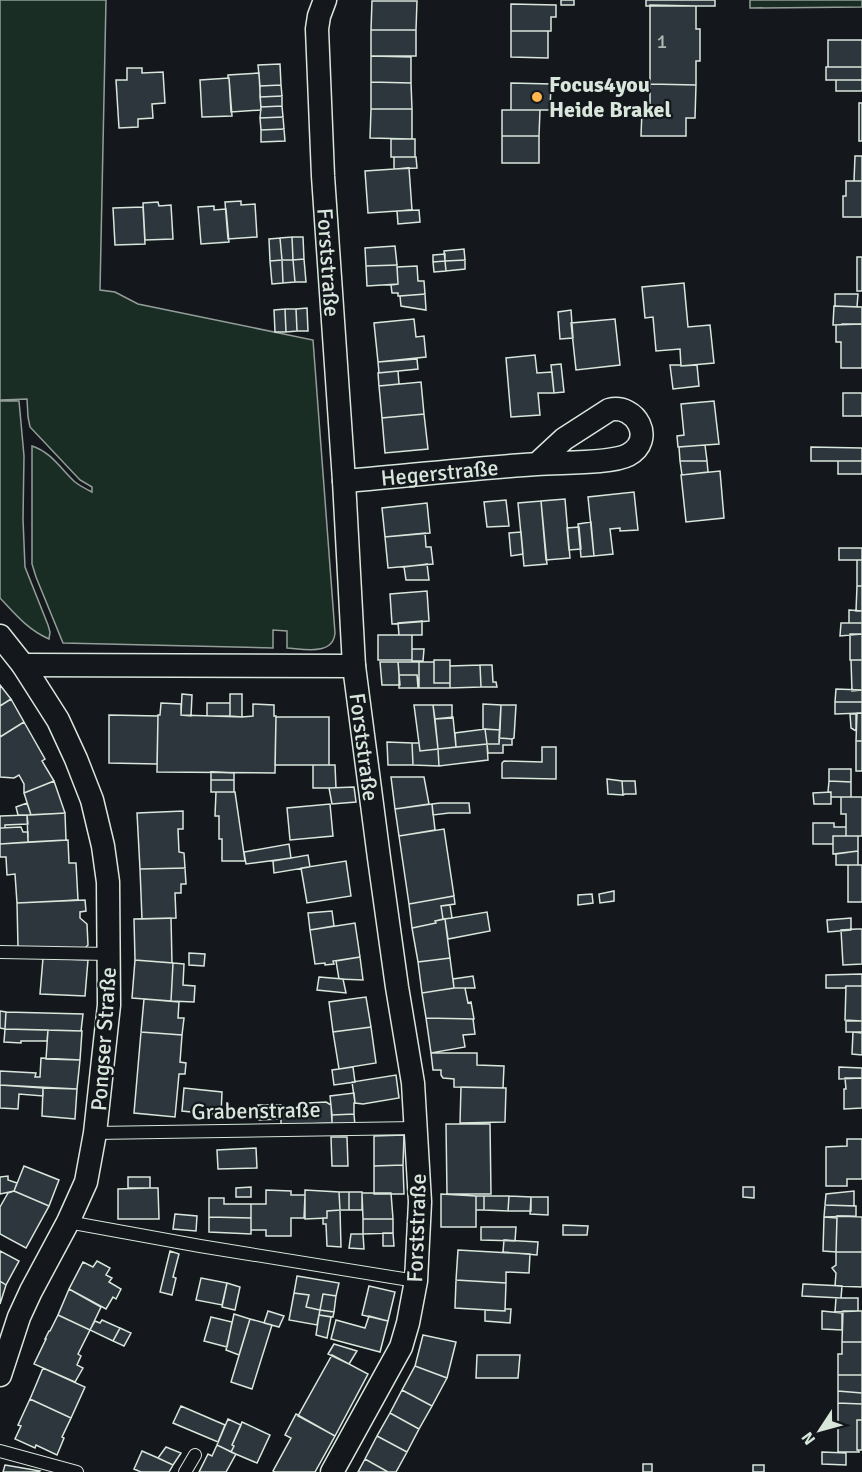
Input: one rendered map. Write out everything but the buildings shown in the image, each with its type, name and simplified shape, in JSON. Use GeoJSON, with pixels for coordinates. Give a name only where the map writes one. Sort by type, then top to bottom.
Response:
{"type":"FeatureCollection","features":[{"type":"Feature","properties":{"kind":"street","name":"Forststraße"},"geometry":{"type":"LineString","coordinates":[[325,0],[317,29],[323,176],[354,666],[397,987],[413,1083],[420,1202],[416,1281],[401,1347],[332,1472]]}},
{"type":"Feature","properties":{"kind":"street","name":"Hegerstraße"},"geometry":{"type":"LineString","coordinates":[[344,481],[537,464]]}},
{"type":"Feature","properties":{"kind":"street","name":"Pongser Straße"},"geometry":{"type":"LineString","coordinates":[[0,636],[23,665],[58,720],[92,800],[103,846],[108,882],[110,1005],[95,1133],[86,1182],[19,1317],[0,1375]]}},
{"type":"Feature","properties":{"kind":"street"},"geometry":{"type":"LineString","coordinates":[[23,665],[354,666]]}},
{"type":"Feature","properties":{"kind":"lane"},"geometry":{"type":"LineString","coordinates":[[0,951],[109,954]]}},
{"type":"Feature","properties":{"kind":"lane","name":"Grabenstraße"},"geometry":{"type":"LineString","coordinates":[[95,1133],[416,1128]]}},
{"type":"Feature","properties":{"kind":"lane"},"geometry":{"type":"LineString","coordinates":[[68,1222],[416,1281]]}},
{"type":"Feature","properties":{"kind":"lane"},"geometry":{"type":"LineString","coordinates":[[0,1451],[77,1472]]}},
{"type":"Feature","properties":{"kind":"lane"},"geometry":{"type":"LineString","coordinates":[[185,1472],[195,1455]]}},
{"type":"Feature","properties":{"kind":"green space"},"geometry":{"type":"Polygon","coordinates":[[[0,0],[106,0],[100,290],[115,292],[138,304],[313,340],[335,633],[329,645],[317,650],[287,648],[287,631],[273,630],[273,648],[63,643],[32,564],[32,446],[50,457],[79,485],[92,492],[92,487],[80,480],[30,427],[27,399],[0,400],[0,0]]]}},
{"type":"Feature","properties":{"kind":"green space"},"geometry":{"type":"Polygon","coordinates":[[[750,0],[862,0],[862,7],[750,8],[750,0]]]}},
{"type":"Feature","properties":{"kind":"green space"},"geometry":{"type":"Polygon","coordinates":[[[0,401],[19,401],[24,456],[25,567],[48,625],[49,639],[28,626],[0,598],[0,401]]]}},
{"type":"Feature","properties":{"kind":"place","name":"Focus4you Heide Brakel"},"geometry":{"type":"Point","coordinates":[537,97]}}]}
